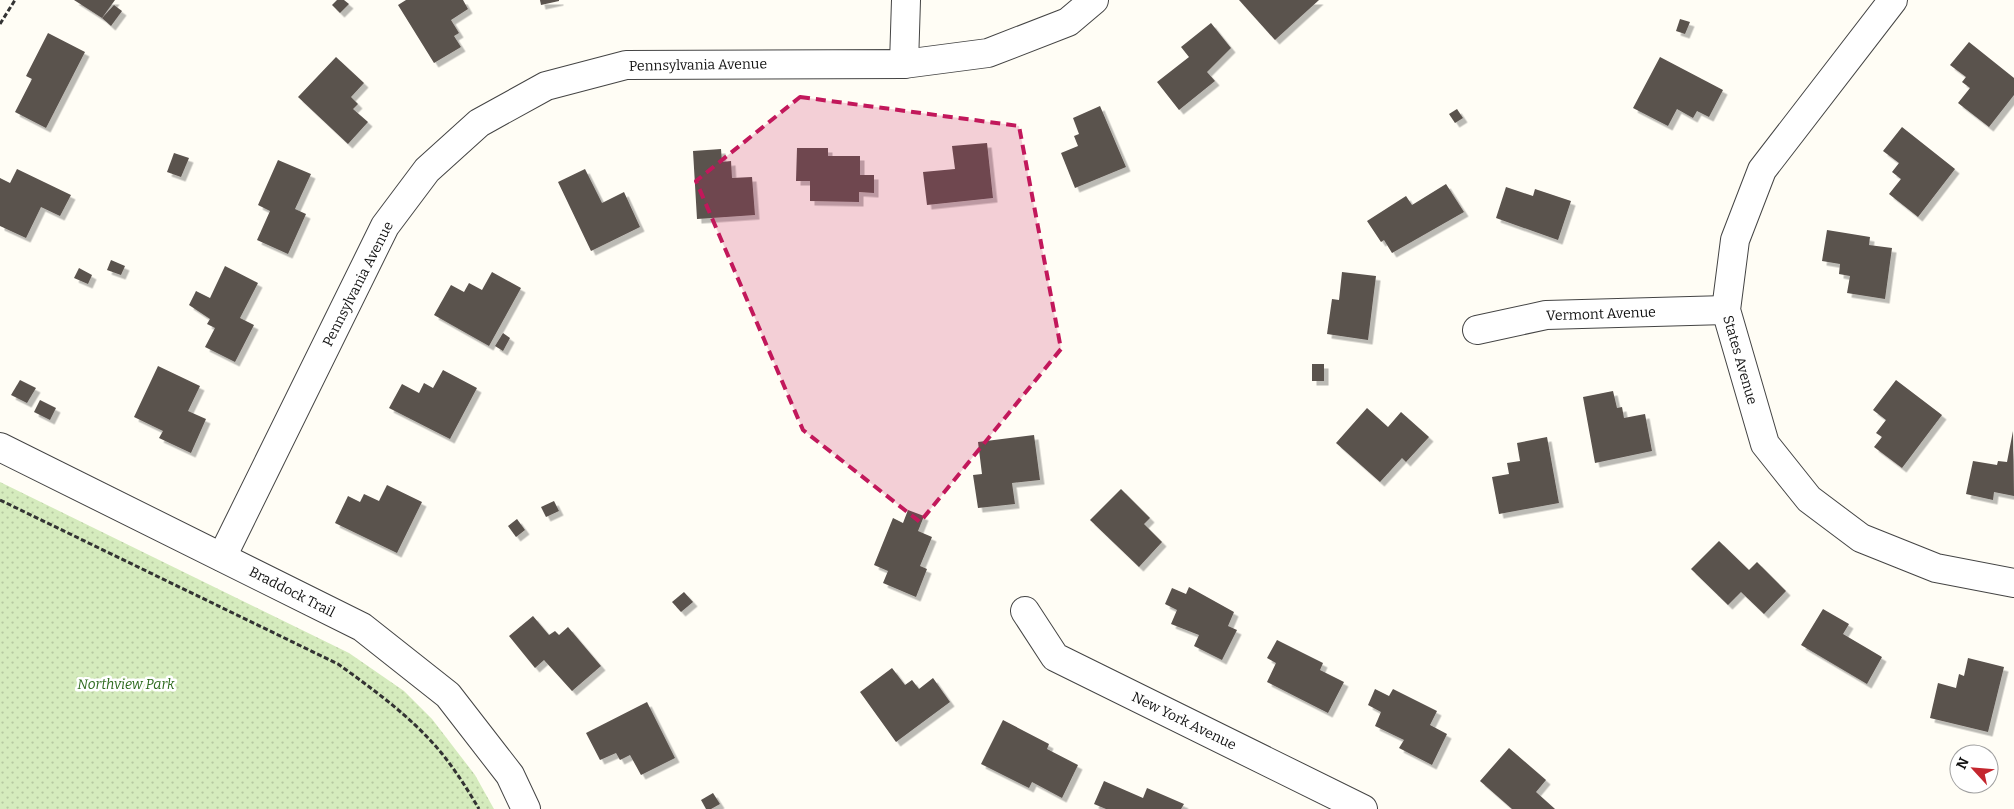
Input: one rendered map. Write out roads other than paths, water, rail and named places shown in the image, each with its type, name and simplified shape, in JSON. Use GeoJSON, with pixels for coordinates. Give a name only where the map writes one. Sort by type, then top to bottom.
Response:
{"type":"FeatureCollection","features":[{"type":"Feature","properties":{"kind":"street"},"geometry":{"type":"LineString","coordinates":[[904,64],[906,0]]}},
{"type":"Feature","properties":{"kind":"street","name":"Pennsylvania Avenue"},"geometry":{"type":"LineString","coordinates":[[222,557],[385,226],[427,170],[479,123],[546,86],[626,65],[904,64],[988,53],[1068,22],[1094,0]]}},
{"type":"Feature","properties":{"kind":"street","name":"States Avenue"},"geometry":{"type":"LineString","coordinates":[[1893,0],[1762,170],[1735,240],[1726,310],[1764,444],[1809,499],[1861,538],[1936,568],[2014,583]]}},
{"type":"Feature","properties":{"kind":"street","name":"Vermont Avenue"},"geometry":{"type":"LineString","coordinates":[[1477,330],[1546,315],[1726,310]]}},
{"type":"Feature","properties":{"kind":"street","name":"Braddock Trail"},"geometry":{"type":"LineString","coordinates":[[0,448],[362,627],[448,695],[510,776],[526,809]]}},
{"type":"Feature","properties":{"kind":"street","name":"New York Avenue"},"geometry":{"type":"LineString","coordinates":[[1025,611],[1055,657],[1363,809]]}},
{"type":"Feature","properties":{"kind":"park label","name":"Northview Park"},"geometry":{"type":"Point","coordinates":[126,684]}}]}
